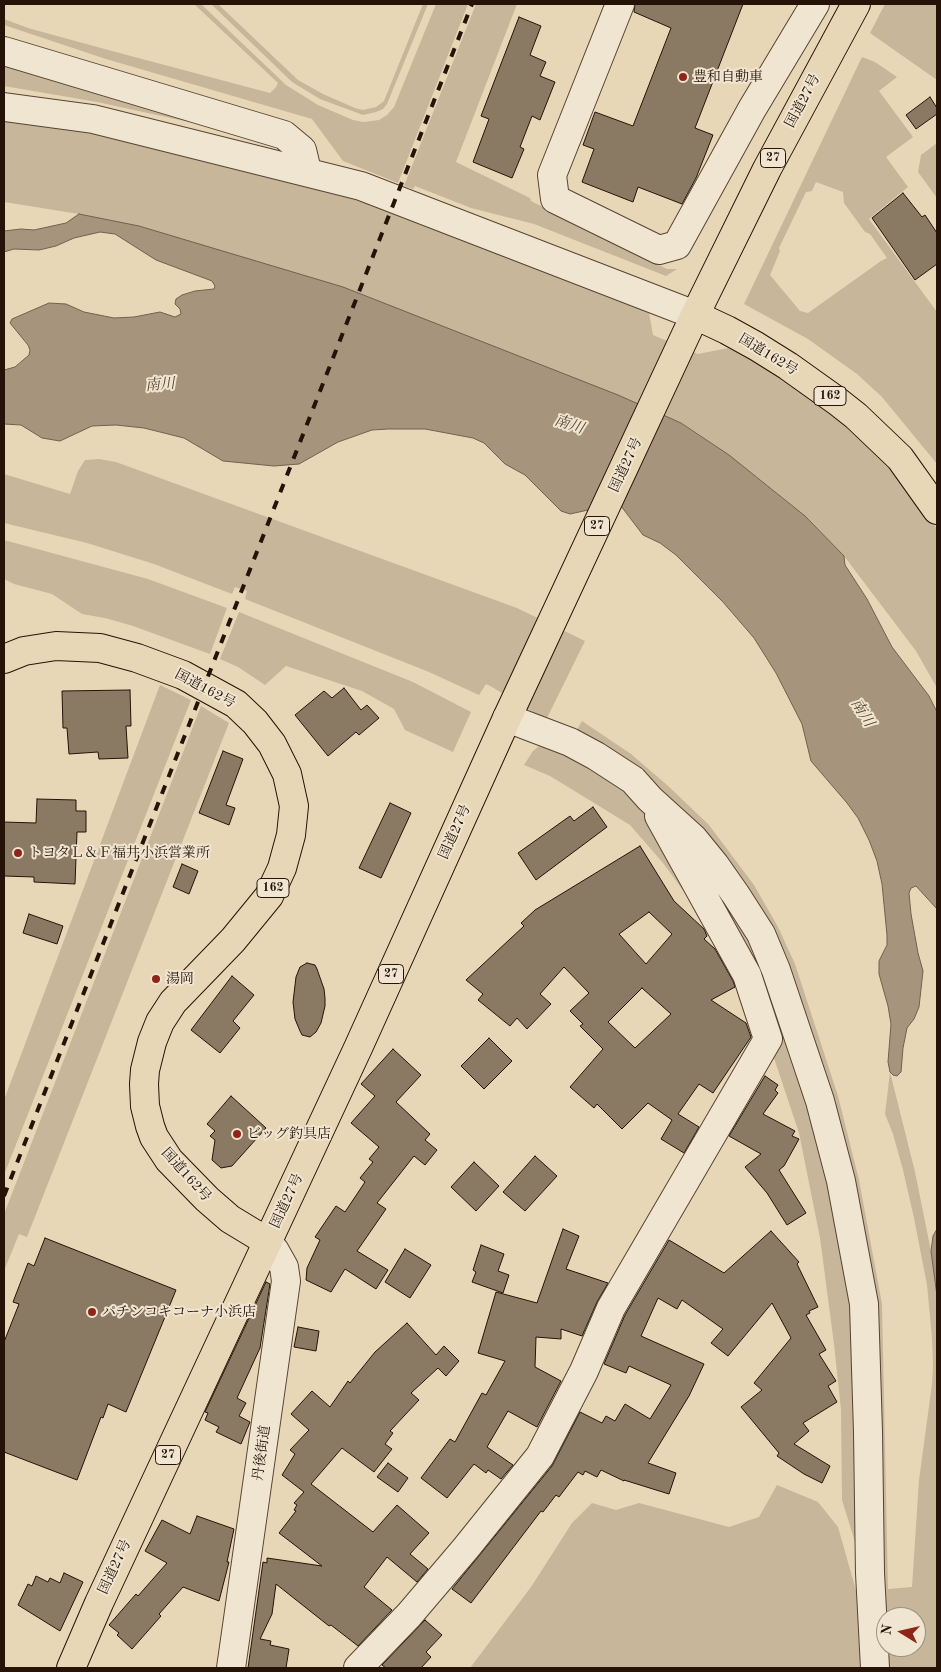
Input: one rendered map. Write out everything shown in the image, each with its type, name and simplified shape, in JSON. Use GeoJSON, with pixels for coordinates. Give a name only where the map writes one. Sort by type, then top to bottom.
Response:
{"type":"FeatureCollection","features":[{"type":"Feature","properties":{"kind":"highway","name":"国道27号"},"geometry":{"type":"LineString","coordinates":[[71,1668],[99,1603],[358,1048],[510,712],[680,348],[767,169],[856,4]]}},
{"type":"Feature","properties":{"kind":"highway","name":"国道162号"},"geometry":{"type":"LineString","coordinates":[[696,315],[748,342],[814,384],[856,416],[927,482],[937,510]]}},
{"type":"Feature","properties":{"kind":"highway","name":"国道162号"},"geometry":{"type":"LineString","coordinates":[[4,658],[24,651],[56,646],[100,648],[137,658],[183,675],[236,704],[255,722],[272,744],[287,774],[294,806],[291,835],[282,868],[269,896],[253,916],[172,1002],[160,1022],[148,1053],[144,1089],[145,1106],[150,1126],[154,1137],[169,1160],[207,1199],[230,1219],[268,1242]]}},
{"type":"Feature","properties":{"kind":"street"},"geometry":{"type":"LineString","coordinates":[[620,4],[552,175],[555,199],[659,250],[677,244],[752,109],[815,4]]}},
{"type":"Feature","properties":{"kind":"street"},"geometry":{"type":"LineString","coordinates":[[4,51],[284,135],[302,150],[307,171]]}},
{"type":"Feature","properties":{"kind":"street"},"geometry":{"type":"LineString","coordinates":[[4,106],[93,119],[361,186],[696,315]]}},
{"type":"Feature","properties":{"kind":"street"},"geometry":{"type":"LineString","coordinates":[[510,712],[596,756],[633,780],[650,799],[692,838],[715,865],[761,934],[776,970],[820,1101],[841,1181],[864,1304],[870,1573],[875,1668]]}},
{"type":"Feature","properties":{"kind":"street"},"geometry":{"type":"LineString","coordinates":[[358,1668],[409,1615],[540,1456],[584,1372],[611,1308],[768,1039],[747,975],[650,799]]}},
{"type":"Feature","properties":{"kind":"street","name":"丹後街道"},"geometry":{"type":"LineString","coordinates":[[231,1668],[286,1281],[284,1267],[268,1242]]}},
{"type":"Feature","properties":{"kind":"shaded area"},"geometry":{"type":"Polygon","coordinates":[[[194,4],[201,4],[286,85],[318,105],[353,120],[364,122],[379,120],[394,107],[436,4],[468,4],[398,183],[343,161],[312,119],[106,59],[4,25],[4,19],[28,28],[270,93],[278,83],[194,4]]]}},
{"type":"Feature","properties":{"kind":"shaded area"},"geometry":{"type":"Polygon","coordinates":[[[211,4],[218,4],[298,80],[323,94],[363,110],[376,107],[384,101],[423,4],[428,4],[387,104],[383,109],[363,115],[320,99],[292,82],[211,4]]]}},
{"type":"Feature","properties":{"kind":"shaded area"},"geometry":{"type":"Polygon","coordinates":[[[476,4],[517,4],[456,162],[667,269],[677,269],[666,276],[534,224],[471,208],[415,186],[413,189],[404,186],[476,4]]]}},
{"type":"Feature","properties":{"kind":"shaded area"},"geometry":{"type":"Polygon","coordinates":[[[885,4],[935,4],[937,7],[937,80],[870,33],[885,4]]]}},
{"type":"Feature","properties":{"kind":"shaded area"},"geometry":{"type":"Polygon","coordinates":[[[862,57],[875,62],[897,77],[879,91],[913,137],[886,157],[908,187],[869,219],[937,312],[937,464],[882,397],[857,374],[808,339],[744,304],[862,57]],[[816,182],[812,191],[806,192],[779,248],[780,251],[770,275],[800,311],[808,313],[887,258],[844,203],[843,192],[816,182]]]}},
{"type":"Feature","properties":{"kind":"shaded area"},"geometry":{"type":"Polygon","coordinates":[[[4,66],[190,119],[189,122],[97,102],[4,86],[4,66]]]}},
{"type":"Feature","properties":{"kind":"shaded area"},"geometry":{"type":"Polygon","coordinates":[[[4,118],[91,131],[357,197],[642,309],[649,313],[653,335],[698,354],[728,348],[749,358],[806,395],[847,426],[891,465],[937,529],[937,688],[916,651],[844,556],[805,516],[757,477],[681,423],[139,226],[4,202],[4,118]]]}},
{"type":"Feature","properties":{"kind":"shaded area"},"geometry":{"type":"Polygon","coordinates":[[[937,143],[937,198],[918,172],[921,155],[937,143]]]}},
{"type":"Feature","properties":{"kind":"shaded area"},"geometry":{"type":"Polygon","coordinates":[[[99,459],[116,462],[517,608],[585,641],[546,720],[486,684],[479,695],[429,672],[245,599],[247,591],[235,587],[232,594],[154,564],[87,543],[4,523],[4,474],[70,494],[78,471],[85,460],[99,459]]]}},
{"type":"Feature","properties":{"kind":"shaded area"},"geometry":{"type":"Polygon","coordinates":[[[4,540],[148,579],[227,608],[210,654],[133,626],[82,614],[52,594],[14,584],[4,579],[4,540]]]}},
{"type":"Feature","properties":{"kind":"shaded area"},"geometry":{"type":"Polygon","coordinates":[[[239,612],[413,682],[471,712],[453,752],[405,730],[394,709],[362,691],[286,666],[265,685],[238,667],[220,659],[239,612]]]}},
{"type":"Feature","properties":{"kind":"shaded area"},"geometry":{"type":"Polygon","coordinates":[[[160,685],[191,700],[4,1175],[4,1100],[160,685]]]}},
{"type":"Feature","properties":{"kind":"shaded area"},"geometry":{"type":"Polygon","coordinates":[[[201,706],[229,723],[27,1237],[19,1234],[4,1271],[4,1214],[201,706]]]}},
{"type":"Feature","properties":{"kind":"shaded area"},"geometry":{"type":"Polygon","coordinates":[[[582,721],[631,754],[709,825],[754,885],[778,927],[795,964],[838,1096],[859,1180],[882,1304],[888,1589],[912,1587],[919,1480],[933,1366],[927,1285],[903,1170],[885,1114],[890,1072],[915,1172],[931,1251],[937,1296],[937,1668],[883,1668],[883,1657],[926,1657],[926,1607],[881,1607],[871,1303],[767,931],[574,735],[582,721]]]}},
{"type":"Feature","properties":{"kind":"shaded area"},"geometry":{"type":"Polygon","coordinates":[[[539,746],[567,749],[641,803],[719,939],[663,863],[630,825],[550,776],[524,765],[533,751],[539,746]]]}},
{"type":"Feature","properties":{"kind":"shaded area"},"geometry":{"type":"Polygon","coordinates":[[[686,842],[754,938],[786,1020],[849,1257],[863,1568],[842,1500],[841,1410],[834,1344],[820,1238],[799,1133],[771,1049],[686,842]]]}},
{"type":"Feature","properties":{"kind":"shaded area"},"geometry":{"type":"Polygon","coordinates":[[[777,1485],[818,1502],[838,1527],[859,1601],[863,1668],[470,1668],[531,1587],[572,1523],[592,1503],[616,1510],[639,1503],[729,1527],[759,1517],[777,1485]]]}},
{"type":"Feature","properties":{"kind":"water","name":"南川"},"geometry":{"type":"Polygon","coordinates":[[[79,214],[139,226],[343,287],[618,395],[681,423],[729,455],[805,516],[844,556],[845,565],[867,599],[892,647],[929,696],[937,712],[937,909],[916,886],[911,888],[909,893],[911,914],[923,971],[919,1007],[914,1019],[907,1028],[901,1072],[897,1076],[890,1072],[888,1062],[891,1024],[879,974],[879,961],[887,945],[887,935],[882,884],[877,861],[858,818],[811,761],[802,724],[776,673],[754,638],[723,602],[676,555],[660,543],[643,535],[621,506],[615,504],[570,514],[561,511],[525,475],[505,464],[484,443],[473,438],[425,429],[372,430],[338,442],[299,464],[274,466],[223,461],[184,438],[144,428],[116,425],[92,426],[60,441],[42,438],[21,425],[4,424],[4,370],[15,367],[29,355],[30,350],[10,323],[12,319],[49,303],[66,304],[84,312],[114,318],[134,317],[160,312],[175,317],[181,314],[180,309],[175,304],[176,299],[195,291],[214,289],[215,286],[212,281],[156,260],[115,234],[100,232],[74,238],[56,246],[39,250],[14,249],[4,252],[4,231],[34,230],[66,223],[79,214]]]}},
{"type":"Feature","properties":{"kind":"water"},"geometry":{"type":"Polygon","coordinates":[[[937,1229],[937,1296],[931,1251],[933,1236],[937,1229]]]}},
{"type":"Feature","properties":{"kind":"building","name":"豊和自動車"},"geometry":{"type":"Polygon","coordinates":[[[635,4],[743,4],[695,128],[713,135],[696,178],[682,204],[638,187],[633,202],[582,182],[594,149],[583,145],[595,112],[633,126],[671,28],[634,12],[635,4]]]}},
{"type":"Feature","properties":{"kind":"building"},"geometry":{"type":"Polygon","coordinates":[[[519,17],[541,26],[530,55],[546,62],[540,76],[555,82],[540,120],[532,116],[520,147],[524,149],[512,178],[473,162],[489,119],[481,116],[519,17]]]}},
{"type":"Feature","properties":{"kind":"building"},"geometry":{"type":"Polygon","coordinates":[[[930,97],[937,108],[937,114],[916,129],[906,115],[930,97]]]}},
{"type":"Feature","properties":{"kind":"building"},"geometry":{"type":"Polygon","coordinates":[[[903,193],[922,217],[925,215],[937,233],[937,264],[915,280],[872,218],[903,193]]]}},
{"type":"Feature","properties":{"kind":"building"},"geometry":{"type":"Polygon","coordinates":[[[344,688],[361,710],[367,705],[379,718],[359,735],[356,732],[328,756],[295,715],[324,691],[332,698],[344,688]]]}},
{"type":"Feature","properties":{"kind":"building"},"geometry":{"type":"Polygon","coordinates":[[[130,690],[131,726],[126,726],[128,758],[99,759],[98,752],[69,754],[67,728],[63,728],[62,691],[130,690]]]}},
{"type":"Feature","properties":{"kind":"building"},"geometry":{"type":"Polygon","coordinates":[[[223,751],[243,759],[226,805],[235,808],[229,825],[199,813],[223,751]]]}},
{"type":"Feature","properties":{"kind":"building"},"geometry":{"type":"Polygon","coordinates":[[[37,799],[76,800],[76,811],[86,811],[86,832],[77,832],[75,884],[34,882],[34,877],[4,876],[4,822],[36,823],[37,799]]]}},
{"type":"Feature","properties":{"kind":"building"},"geometry":{"type":"Polygon","coordinates":[[[390,803],[411,813],[381,878],[359,868],[390,803]]]}},
{"type":"Feature","properties":{"kind":"building"},"geometry":{"type":"Polygon","coordinates":[[[593,807],[607,827],[536,880],[518,853],[570,816],[574,821],[593,807]]]}},
{"type":"Feature","properties":{"kind":"building"},"geometry":{"type":"Polygon","coordinates":[[[640,846],[674,901],[704,929],[707,936],[704,939],[715,949],[735,987],[711,1000],[746,1023],[751,1037],[713,1093],[699,1084],[678,1114],[699,1127],[684,1153],[661,1139],[672,1120],[648,1103],[622,1129],[597,1104],[594,1108],[570,1087],[603,1049],[580,1026],[583,1024],[570,1011],[589,993],[564,967],[540,994],[551,1004],[527,1029],[517,1018],[510,1026],[478,1000],[483,994],[466,980],[524,926],[521,923],[535,910],[640,846]],[[649,912],[619,934],[646,964],[672,934],[649,912]],[[642,988],[608,1022],[635,1048],[671,1014],[642,988]]]}},
{"type":"Feature","properties":{"kind":"building"},"geometry":{"type":"Polygon","coordinates":[[[182,864],[198,871],[189,894],[173,887],[182,864]]]}},
{"type":"Feature","properties":{"kind":"building"},"geometry":{"type":"Polygon","coordinates":[[[29,914],[63,926],[57,944],[23,933],[29,914]]]}},
{"type":"Feature","properties":{"kind":"building"},"geometry":{"type":"Polygon","coordinates":[[[307,963],[315,965],[324,989],[325,998],[321,1023],[316,1032],[310,1037],[302,1035],[300,1031],[295,1019],[293,1002],[296,977],[300,967],[307,963]]]}},
{"type":"Feature","properties":{"kind":"building"},"geometry":{"type":"Polygon","coordinates":[[[232,976],[254,995],[233,1021],[240,1028],[220,1053],[191,1030],[232,976]]]}},
{"type":"Feature","properties":{"kind":"building"},"geometry":{"type":"Polygon","coordinates":[[[489,1038],[512,1061],[484,1089],[461,1066],[489,1038]]]}},
{"type":"Feature","properties":{"kind":"building"},"geometry":{"type":"Polygon","coordinates":[[[393,1049],[421,1075],[396,1102],[430,1134],[425,1140],[437,1150],[425,1165],[414,1156],[377,1203],[386,1209],[357,1251],[388,1270],[376,1289],[345,1269],[331,1292],[306,1280],[307,1268],[320,1240],[315,1237],[336,1206],[345,1212],[365,1182],[360,1178],[373,1162],[369,1159],[379,1147],[351,1123],[375,1096],[361,1084],[393,1049]]]}},
{"type":"Feature","properties":{"kind":"building"},"geometry":{"type":"Polygon","coordinates":[[[765,1076],[778,1085],[775,1090],[778,1093],[763,1114],[795,1131],[792,1136],[799,1139],[784,1166],[779,1170],[806,1213],[787,1225],[767,1193],[745,1167],[761,1154],[729,1136],[765,1076]]]}},
{"type":"Feature","properties":{"kind":"building","name":"ビッグ釣具店"},"geometry":{"type":"Polygon","coordinates":[[[231,1096],[266,1128],[232,1166],[221,1168],[212,1160],[215,1140],[210,1136],[215,1131],[207,1124],[231,1096]]]}},
{"type":"Feature","properties":{"kind":"building"},"geometry":{"type":"Polygon","coordinates":[[[535,1156],[557,1176],[525,1211],[503,1192],[535,1156]]]}},
{"type":"Feature","properties":{"kind":"building"},"geometry":{"type":"Polygon","coordinates":[[[474,1162],[499,1186],[476,1211],[451,1187],[474,1162]]]}},
{"type":"Feature","properties":{"kind":"building"},"geometry":{"type":"Polygon","coordinates":[[[563,1229],[579,1236],[566,1269],[608,1283],[597,1302],[582,1336],[561,1329],[561,1339],[536,1337],[535,1367],[561,1381],[537,1427],[508,1411],[487,1447],[513,1465],[501,1479],[488,1470],[486,1473],[474,1464],[447,1498],[421,1478],[450,1439],[455,1442],[482,1393],[486,1395],[505,1361],[478,1353],[496,1292],[537,1303],[563,1229]]]}},
{"type":"Feature","properties":{"kind":"building"},"geometry":{"type":"Polygon","coordinates":[[[771,1231],[799,1262],[797,1264],[818,1307],[809,1311],[810,1313],[806,1315],[826,1350],[819,1354],[836,1381],[828,1386],[837,1402],[803,1423],[809,1431],[794,1444],[830,1466],[822,1483],[804,1474],[777,1456],[779,1453],[741,1407],[762,1390],[754,1383],[791,1338],[772,1303],[728,1356],[711,1343],[723,1329],[682,1300],[677,1309],[658,1298],[641,1336],[704,1364],[689,1396],[648,1463],[676,1473],[669,1494],[624,1481],[601,1470],[597,1477],[585,1471],[583,1475],[578,1472],[559,1497],[556,1495],[543,1512],[541,1511],[471,1603],[452,1589],[552,1466],[580,1412],[602,1423],[606,1416],[615,1421],[625,1404],[650,1419],[671,1385],[629,1366],[626,1373],[604,1364],[625,1315],[669,1240],[724,1273],[771,1231]]]}},
{"type":"Feature","properties":{"kind":"building"},"geometry":{"type":"Polygon","coordinates":[[[45,1238],[176,1290],[126,1412],[108,1404],[103,1418],[101,1417],[77,1480],[4,1452],[4,1342],[19,1304],[13,1302],[28,1263],[34,1266],[45,1238]]]}},
{"type":"Feature","properties":{"kind":"building"},"geometry":{"type":"Polygon","coordinates":[[[481,1245],[504,1254],[498,1271],[509,1275],[503,1293],[472,1282],[476,1272],[473,1270],[481,1245]]]}},
{"type":"Feature","properties":{"kind":"building"},"geometry":{"type":"Polygon","coordinates":[[[405,1249],[431,1265],[410,1298],[385,1282],[405,1249]]]}},
{"type":"Feature","properties":{"kind":"building"},"geometry":{"type":"Polygon","coordinates":[[[266,1282],[270,1284],[260,1348],[237,1398],[246,1403],[239,1416],[250,1422],[241,1444],[216,1432],[219,1427],[205,1420],[208,1413],[205,1412],[266,1282]]]}},
{"type":"Feature","properties":{"kind":"building"},"geometry":{"type":"Polygon","coordinates":[[[407,1323],[436,1355],[444,1346],[459,1361],[446,1376],[438,1368],[411,1393],[419,1400],[390,1431],[393,1433],[385,1444],[392,1449],[374,1472],[342,1448],[311,1484],[373,1532],[397,1505],[429,1533],[410,1554],[428,1569],[417,1582],[387,1557],[364,1587],[392,1610],[358,1646],[331,1625],[329,1626],[276,1584],[272,1614],[260,1639],[271,1641],[270,1645],[289,1649],[286,1668],[248,1668],[263,1562],[267,1563],[267,1558],[322,1566],[279,1533],[296,1511],[294,1510],[297,1505],[294,1503],[304,1492],[282,1475],[295,1454],[290,1450],[309,1430],[291,1414],[312,1391],[330,1407],[348,1381],[350,1383],[375,1352],[407,1323]]]}},
{"type":"Feature","properties":{"kind":"building"},"geometry":{"type":"Polygon","coordinates":[[[298,1327],[319,1331],[316,1351],[294,1347],[298,1327]]]}},
{"type":"Feature","properties":{"kind":"building"},"geometry":{"type":"Polygon","coordinates":[[[388,1463],[408,1478],[398,1492],[377,1477],[388,1463]]]}},
{"type":"Feature","properties":{"kind":"building"},"geometry":{"type":"Polygon","coordinates":[[[197,1516],[234,1529],[227,1562],[229,1562],[219,1601],[183,1587],[132,1649],[117,1635],[119,1633],[109,1625],[167,1563],[145,1551],[162,1520],[190,1534],[197,1516]]]}},
{"type":"Feature","properties":{"kind":"building"},"geometry":{"type":"Polygon","coordinates":[[[64,1573],[83,1582],[60,1631],[18,1605],[28,1584],[32,1586],[36,1576],[48,1582],[50,1578],[60,1583],[64,1573]]]}},
{"type":"Feature","properties":{"kind":"building"},"geometry":{"type":"Polygon","coordinates":[[[425,1620],[442,1635],[426,1652],[431,1657],[421,1668],[386,1668],[382,1665],[425,1620]]]}},
{"type":"Feature","properties":{"kind":"railway"},"geometry":{"type":"LineString","coordinates":[[4,1196],[472,4]]}},
{"type":"Feature","properties":{"kind":"place","name":"豊和自動車"},"geometry":{"type":"Point","coordinates":[683,77]}},
{"type":"Feature","properties":{"kind":"place","name":"トヨタＬ＆Ｆ福井小浜営業所"},"geometry":{"type":"Point","coordinates":[18,853]}},
{"type":"Feature","properties":{"kind":"place","name":"湯岡"},"geometry":{"type":"Point","coordinates":[156,979]}},
{"type":"Feature","properties":{"kind":"place","name":"ビッグ釣具店"},"geometry":{"type":"Point","coordinates":[237,1134]}},
{"type":"Feature","properties":{"kind":"place","name":"パチンコキコーナ小浜店"},"geometry":{"type":"Point","coordinates":[92,1312]}}]}
